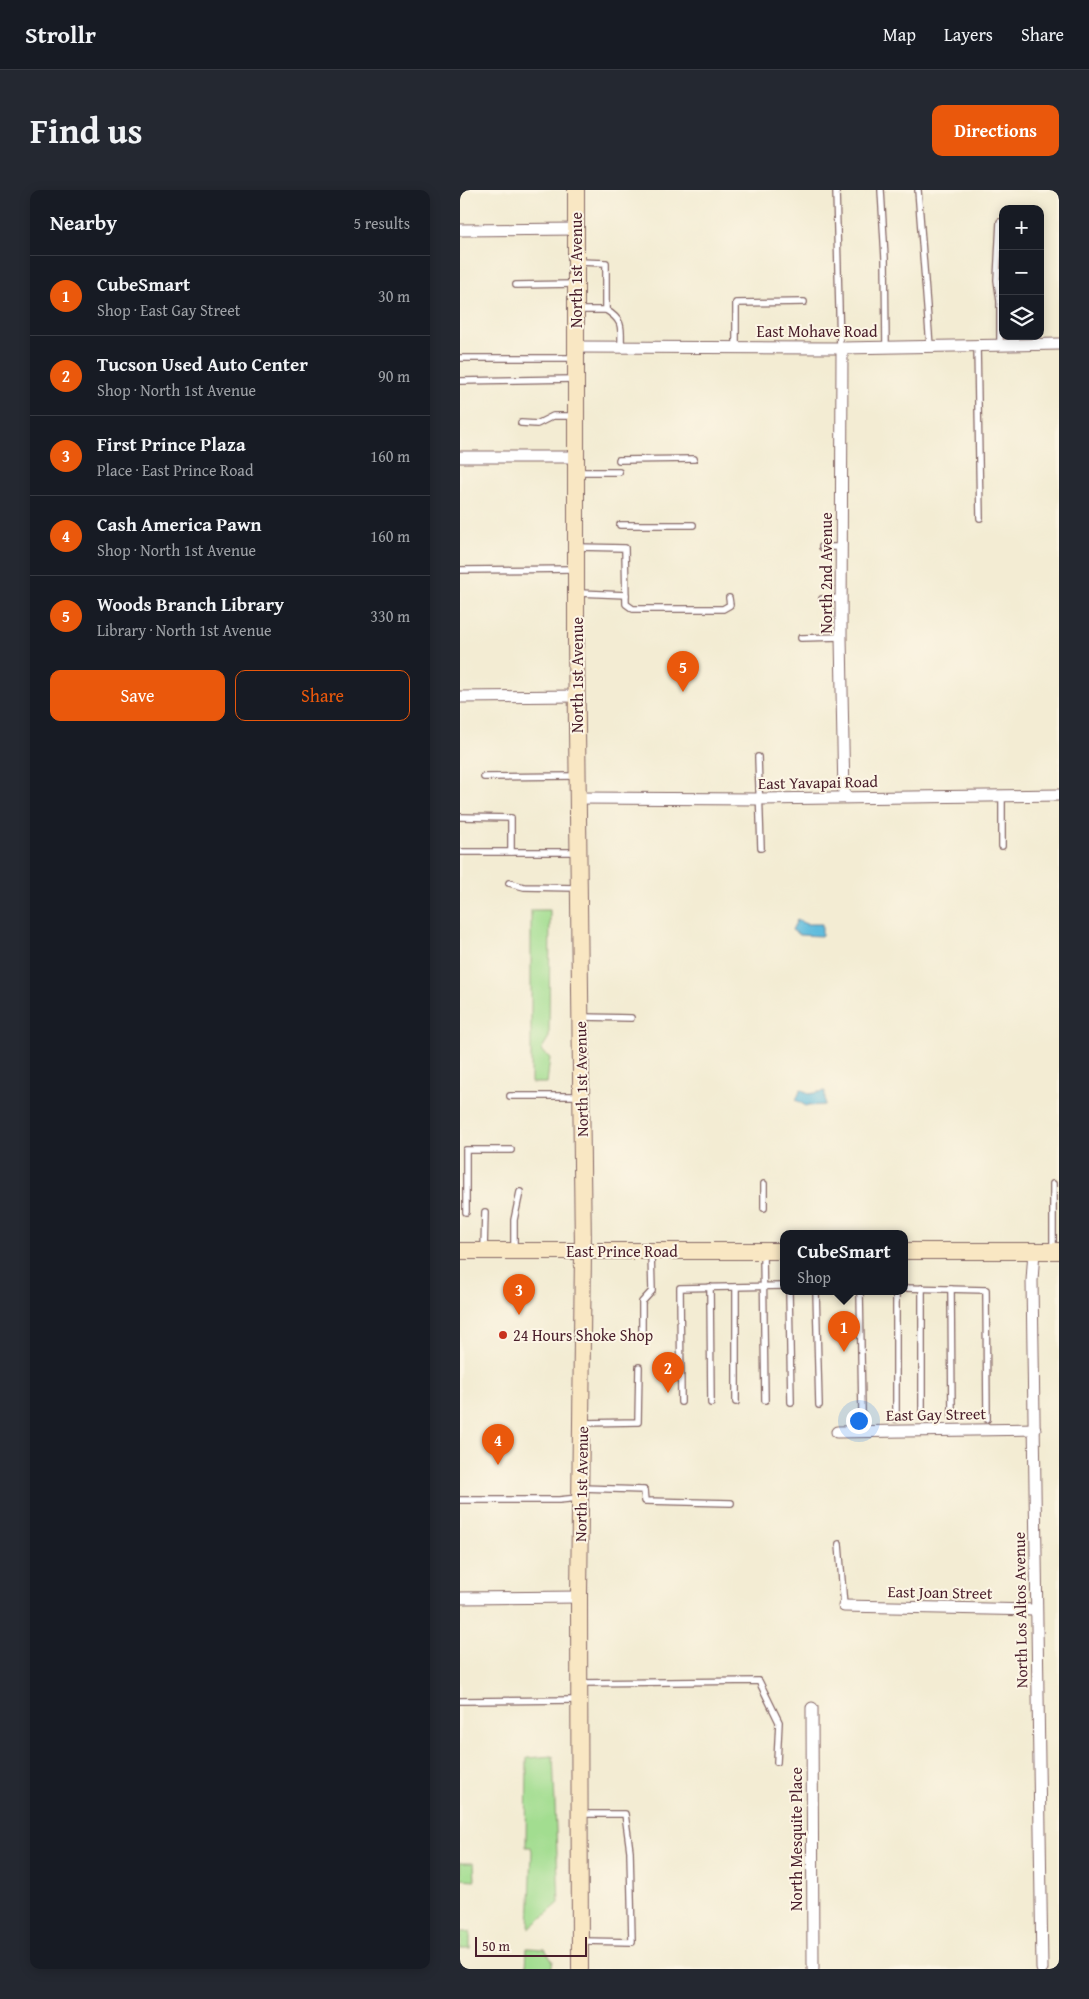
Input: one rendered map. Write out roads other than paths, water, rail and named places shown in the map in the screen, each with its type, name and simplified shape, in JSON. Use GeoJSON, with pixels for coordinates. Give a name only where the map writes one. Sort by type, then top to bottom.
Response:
{"type":"FeatureCollection","features":[{"type":"Feature","properties":{"kind":"main road","name":"North 1st Avenue"},"geometry":{"type":"LineString","coordinates":[[576,190],[576,593],[583,1251],[580,1597],[580,1969]]}},
{"type":"Feature","properties":{"kind":"main road","name":"East Prince Road"},"geometry":{"type":"LineString","coordinates":[[460,1251],[780,1251]]}},
{"type":"Feature","properties":{"kind":"main road"},"geometry":{"type":"LineString","coordinates":[[908,1251],[1056,1251]]}},
{"type":"Feature","properties":{"kind":"street"},"geometry":{"type":"LineString","coordinates":[[460,230],[577,229]]}},
{"type":"Feature","properties":{"kind":"street","name":"East Mohave Road"},"geometry":{"type":"LineString","coordinates":[[576,352],[621,347],[841,348],[1059,344]]}},
{"type":"Feature","properties":{"kind":"street","name":"North 2nd Avenue"},"geometry":{"type":"LineString","coordinates":[[841,348],[844,798]]}},
{"type":"Feature","properties":{"kind":"street"},"geometry":{"type":"LineString","coordinates":[[460,457],[577,465]]}},
{"type":"Feature","properties":{"kind":"street"},"geometry":{"type":"LineString","coordinates":[[460,697],[577,696]]}},
{"type":"Feature","properties":{"kind":"street","name":"East Yavapai Road"},"geometry":{"type":"LineString","coordinates":[[578,798],[760,799],[1059,794]]}},
{"type":"Feature","properties":{"kind":"street","name":"North Los Altos Avenue"},"geometry":{"type":"LineString","coordinates":[[1034,1250],[1032,1282],[1042,1969]]}},
{"type":"Feature","properties":{"kind":"street","name":"East Gay Street"},"geometry":{"type":"LineString","coordinates":[[837,1432],[1035,1430]]}},
{"type":"Feature","properties":{"kind":"street"},"geometry":{"type":"LineString","coordinates":[[460,1598],[580,1597]]}},
{"type":"Feature","properties":{"kind":"street","name":"East Joan Street"},"geometry":{"type":"LineString","coordinates":[[844,1606],[1036,1610]]}},
{"type":"Feature","properties":{"kind":"street","name":"North Mesquite Place"},"geometry":{"type":"LineString","coordinates":[[812,1708],[813,1969]]}},
{"type":"Feature","properties":{"kind":"lane"},"geometry":{"type":"LineString","coordinates":[[836,190],[841,348]]}},
{"type":"Feature","properties":{"kind":"lane"},"geometry":{"type":"LineString","coordinates":[[881,190],[885,258],[886,347]]}},
{"type":"Feature","properties":{"kind":"lane"},"geometry":{"type":"LineString","coordinates":[[918,190],[930,346]]}},
{"type":"Feature","properties":{"kind":"lane"},"geometry":{"type":"LineString","coordinates":[[999,241],[997,280],[1000,301],[1000,345]]}},
{"type":"Feature","properties":{"kind":"lane"},"geometry":{"type":"LineString","coordinates":[[576,262],[606,263],[606,310]]}},
{"type":"Feature","properties":{"kind":"lane"},"geometry":{"type":"LineString","coordinates":[[516,285],[576,284]]}},
{"type":"Feature","properties":{"kind":"lane"},"geometry":{"type":"LineString","coordinates":[[736,348],[736,303],[804,302]]}},
{"type":"Feature","properties":{"kind":"lane"},"geometry":{"type":"LineString","coordinates":[[576,310],[606,310],[617,316],[621,324],[621,347]]}},
{"type":"Feature","properties":{"kind":"lane"},"geometry":{"type":"LineString","coordinates":[[977,345],[980,518]]}},
{"type":"Feature","properties":{"kind":"lane"},"geometry":{"type":"LineString","coordinates":[[460,358],[576,352]]}},
{"type":"Feature","properties":{"kind":"lane"},"geometry":{"type":"LineString","coordinates":[[460,381],[576,379]]}},
{"type":"Feature","properties":{"kind":"lane"},"geometry":{"type":"LineString","coordinates":[[521,424],[537,424],[554,416],[576,416]]}},
{"type":"Feature","properties":{"kind":"lane"},"geometry":{"type":"LineString","coordinates":[[619,460],[694,458]]}},
{"type":"Feature","properties":{"kind":"lane"},"geometry":{"type":"LineString","coordinates":[[577,465],[619,472]]}},
{"type":"Feature","properties":{"kind":"lane"},"geometry":{"type":"LineString","coordinates":[[620,525],[693,525]]}},
{"type":"Feature","properties":{"kind":"lane"},"geometry":{"type":"LineString","coordinates":[[577,547],[625,548],[626,604],[633,609],[723,609],[730,605],[730,598]]}},
{"type":"Feature","properties":{"kind":"lane"},"geometry":{"type":"LineString","coordinates":[[822,547],[842,547]]}},
{"type":"Feature","properties":{"kind":"lane"},"geometry":{"type":"LineString","coordinates":[[460,570],[577,569]]}},
{"type":"Feature","properties":{"kind":"lane"},"geometry":{"type":"LineString","coordinates":[[576,593],[626,595]]}},
{"type":"Feature","properties":{"kind":"lane"},"geometry":{"type":"LineString","coordinates":[[822,599],[842,598]]}},
{"type":"Feature","properties":{"kind":"lane"},"geometry":{"type":"LineString","coordinates":[[801,638],[842,637]]}},
{"type":"Feature","properties":{"kind":"lane"},"geometry":{"type":"LineString","coordinates":[[758,757],[761,848]]}},
{"type":"Feature","properties":{"kind":"lane"},"geometry":{"type":"LineString","coordinates":[[484,777],[578,776]]}},
{"type":"Feature","properties":{"kind":"lane"},"geometry":{"type":"LineString","coordinates":[[1002,796],[1002,846]]}},
{"type":"Feature","properties":{"kind":"lane"},"geometry":{"type":"LineString","coordinates":[[460,818],[511,818],[511,852]]}},
{"type":"Feature","properties":{"kind":"lane"},"geometry":{"type":"LineString","coordinates":[[460,852],[578,852]]}},
{"type":"Feature","properties":{"kind":"lane"},"geometry":{"type":"LineString","coordinates":[[509,883],[524,887],[579,888]]}},
{"type":"Feature","properties":{"kind":"lane"},"geometry":{"type":"LineString","coordinates":[[580,1017],[631,1018]]}},
{"type":"Feature","properties":{"kind":"lane"},"geometry":{"type":"LineString","coordinates":[[510,1096],[582,1096]]}},
{"type":"Feature","properties":{"kind":"lane"},"geometry":{"type":"LineString","coordinates":[[466,1212],[466,1150],[511,1150]]}},
{"type":"Feature","properties":{"kind":"lane"},"geometry":{"type":"LineString","coordinates":[[764,1184],[764,1208]]}},
{"type":"Feature","properties":{"kind":"lane"},"geometry":{"type":"LineString","coordinates":[[1053,1184],[1056,1251]]}},
{"type":"Feature","properties":{"kind":"lane"},"geometry":{"type":"LineString","coordinates":[[514,1251],[514,1220],[520,1192]]}},
{"type":"Feature","properties":{"kind":"lane"},"geometry":{"type":"LineString","coordinates":[[484,1251],[485,1212]]}},
{"type":"Feature","properties":{"kind":"lane"},"geometry":{"type":"LineString","coordinates":[[642,1336],[642,1302],[652,1291],[651,1251]]}},
{"type":"Feature","properties":{"kind":"lane"},"geometry":{"type":"LineString","coordinates":[[763,1251],[765,1400]]}},
{"type":"Feature","properties":{"kind":"lane"},"geometry":{"type":"LineString","coordinates":[[681,1402],[680,1288],[780,1286]]}},
{"type":"Feature","properties":{"kind":"lane"},"geometry":{"type":"LineString","coordinates":[[736,1287],[736,1402]]}},
{"type":"Feature","properties":{"kind":"lane"},"geometry":{"type":"LineString","coordinates":[[710,1288],[711,1403]]}},
{"type":"Feature","properties":{"kind":"lane"},"geometry":{"type":"LineString","coordinates":[[908,1288],[986,1290],[987,1419]]}},
{"type":"Feature","properties":{"kind":"lane"},"geometry":{"type":"LineString","coordinates":[[922,1288],[922,1417]]}},
{"type":"Feature","properties":{"kind":"lane"},"geometry":{"type":"LineString","coordinates":[[951,1290],[952,1418]]}},
{"type":"Feature","properties":{"kind":"lane"},"geometry":{"type":"LineString","coordinates":[[789,1295],[790,1402]]}},
{"type":"Feature","properties":{"kind":"lane"},"geometry":{"type":"LineString","coordinates":[[816,1295],[819,1405]]}},
{"type":"Feature","properties":{"kind":"lane"},"geometry":{"type":"LineString","coordinates":[[860,1295],[862,1412]]}},
{"type":"Feature","properties":{"kind":"lane"},"geometry":{"type":"LineString","coordinates":[[896,1295],[896,1418]]}},
{"type":"Feature","properties":{"kind":"lane"},"geometry":{"type":"LineString","coordinates":[[581,1423],[638,1422],[639,1367]]}},
{"type":"Feature","properties":{"kind":"lane"},"geometry":{"type":"LineString","coordinates":[[460,1500],[559,1500],[581,1493],[644,1490],[644,1501],[731,1503]]}},
{"type":"Feature","properties":{"kind":"lane"},"geometry":{"type":"LineString","coordinates":[[839,1544],[844,1606]]}},
{"type":"Feature","properties":{"kind":"lane"},"geometry":{"type":"LineString","coordinates":[[580,1683],[759,1681],[779,1722],[778,1762]]}},
{"type":"Feature","properties":{"kind":"lane"},"geometry":{"type":"LineString","coordinates":[[460,1701],[580,1700]]}},
{"type":"Feature","properties":{"kind":"lane"},"geometry":{"type":"LineString","coordinates":[[580,1814],[625,1814],[630,1851],[632,1942],[580,1941]]}},
{"type":"Feature","properties":{"kind":"water"},"geometry":{"type":"Polygon","coordinates":[[[797,920],[806,924],[822,924],[822,936],[800,935],[792,930],[797,920]]]}},
{"type":"Feature","properties":{"kind":"water"},"geometry":{"type":"Polygon","coordinates":[[[801,1089],[809,1094],[825,1091],[825,1105],[806,1106],[796,1100],[801,1089]]]}},
{"type":"Feature","properties":{"kind":"place","name":"Woods Branch Library"},"geometry":{"type":"Point","coordinates":[683,692]}},
{"type":"Feature","properties":{"kind":"place","name":"First Prince Plaza"},"geometry":{"type":"Point","coordinates":[519,1315]}},
{"type":"Feature","properties":{"kind":"place","name":"24 Hours Shoke Shop"},"geometry":{"type":"Point","coordinates":[503,1335]}},
{"type":"Feature","properties":{"kind":"place","name":"CubeSmart"},"geometry":{"type":"Point","coordinates":[844,1352]}},
{"type":"Feature","properties":{"kind":"place","name":"Tucson Used Auto Center"},"geometry":{"type":"Point","coordinates":[668,1393]}},
{"type":"Feature","properties":{"kind":"place","name":"Cash America Pawn"},"geometry":{"type":"Point","coordinates":[498,1465]}}]}
